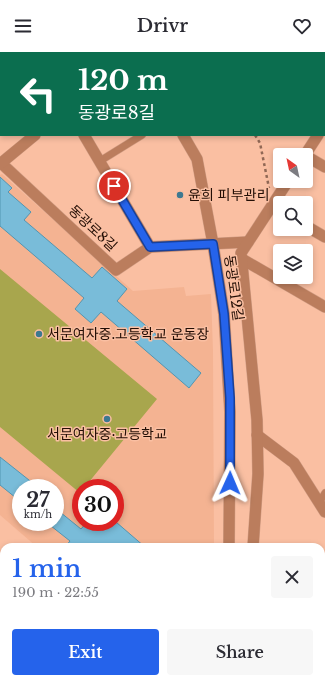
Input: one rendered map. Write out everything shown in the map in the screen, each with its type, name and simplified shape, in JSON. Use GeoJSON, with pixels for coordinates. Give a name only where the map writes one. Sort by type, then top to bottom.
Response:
{"type":"FeatureCollection","features":[{"type":"Feature","properties":{"kind":"street","name":"동광로8길"},"geometry":{"type":"LineString","coordinates":[[34,136],[1,163],[116,270],[150,247]]}},
{"type":"Feature","properties":{"kind":"street"},"geometry":{"type":"LineString","coordinates":[[85,136],[150,247],[248,242]]}},
{"type":"Feature","properties":{"kind":"street","name":"동광로12길"},"geometry":{"type":"LineString","coordinates":[[184,136],[196,159],[213,244],[224,314],[230,412],[229,543]]}},
{"type":"Feature","properties":{"kind":"street"},"geometry":{"type":"LineString","coordinates":[[310,148],[317,136]]}},
{"type":"Feature","properties":{"kind":"street"},"geometry":{"type":"LineString","coordinates":[[313,160],[325,167]]}},
{"type":"Feature","properties":{"kind":"street"},"geometry":{"type":"LineString","coordinates":[[253,543],[258,474],[257,420],[241,253],[273,212]]}},
{"type":"Feature","properties":{"kind":"street"},"geometry":{"type":"LineString","coordinates":[[313,230],[325,237]]}},
{"type":"Feature","properties":{"kind":"street"},"geometry":{"type":"LineString","coordinates":[[242,259],[325,308]]}},
{"type":"Feature","properties":{"kind":"street"},"geometry":{"type":"LineString","coordinates":[[257,436],[294,463],[322,507]]}},
{"type":"Feature","properties":{"kind":"lane"},"geometry":{"type":"LineString","coordinates":[[100,161],[140,136]]}},
{"type":"Feature","properties":{"kind":"lane"},"geometry":{"type":"LineString","coordinates":[[322,507],[325,493]]}},
{"type":"Feature","properties":{"kind":"path"},"geometry":{"type":"LineString","coordinates":[[256,136],[260,143],[273,196]]}},
{"type":"Feature","properties":{"kind":"shaded area","name":"서문여자중·고등학교"},"geometry":{"type":"Polygon","coordinates":[[[2,174],[133,291],[184,287],[186,296],[211,294],[213,351],[214,543],[32,543],[18,531],[64,531],[64,479],[12,479],[12,525],[0,515],[0,175],[2,174]]]}},
{"type":"Feature","properties":{"kind":"shaded area","name":"서문여자중.고등학교 운동장"},"geometry":{"type":"Polygon","coordinates":[[[0,269],[157,399],[91,479],[72,479],[72,486],[0,427],[0,269]]]}},
{"type":"Feature","properties":{"kind":"building"},"geometry":{"type":"Polygon","coordinates":[[[0,177],[12,188],[8,192],[31,212],[24,220],[92,278],[102,267],[127,289],[117,301],[201,373],[189,388],[101,312],[91,323],[75,309],[84,298],[0,226],[0,177]]]}},
{"type":"Feature","properties":{"kind":"building"},"geometry":{"type":"Polygon","coordinates":[[[0,457],[28,479],[12,479],[12,495],[0,485],[0,457]]]}},
{"type":"Feature","properties":{"kind":"building"},"geometry":{"type":"Polygon","coordinates":[[[64,515],[72,522],[72,531],[124,531],[124,529],[140,543],[68,543],[70,541],[57,531],[64,531],[64,515]]]}},
{"type":"Feature","properties":{"kind":"place","name":"윤희 피부관리"},"geometry":{"type":"Point","coordinates":[180,195]}},
{"type":"Feature","properties":{"kind":"place","name":"서문여자중.고등학교 운동장"},"geometry":{"type":"Point","coordinates":[39,334]}},
{"type":"Feature","properties":{"kind":"place","name":"서문여자중·고등학교"},"geometry":{"type":"Point","coordinates":[107,419]}},
{"type":"Feature","properties":{"kind":"route"},"geometry":{"type":"LineString","coordinates":[[114,186],[150,247],[213,244],[224,314],[230,398],[230,483]]}}]}
